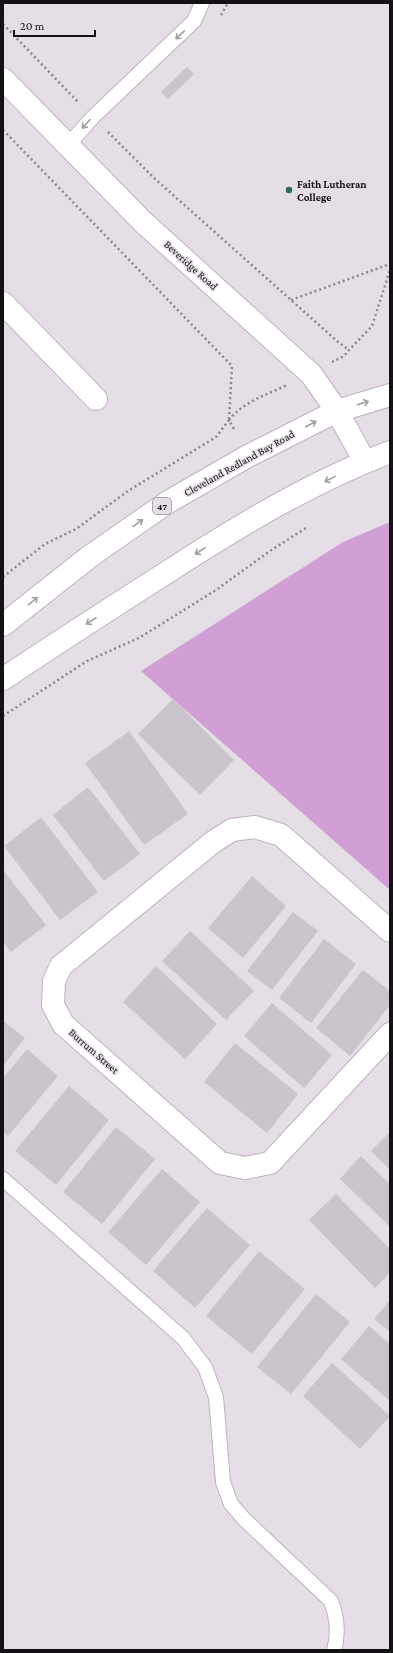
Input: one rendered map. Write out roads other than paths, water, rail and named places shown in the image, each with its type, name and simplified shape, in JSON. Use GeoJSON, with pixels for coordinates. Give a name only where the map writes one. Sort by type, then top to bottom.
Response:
{"type":"FeatureCollection","features":[{"type":"Feature","properties":{"kind":"main road","name":"Beveridge Road"},"geometry":{"type":"LineString","coordinates":[[3,79],[143,222],[310,374],[336,412],[365,462]]}},
{"type":"Feature","properties":{"kind":"main road"},"geometry":{"type":"LineString","coordinates":[[3,303],[96,399]]}},
{"type":"Feature","properties":{"kind":"main road","name":"Cleveland Redland Bay Road"},"geometry":{"type":"LineString","coordinates":[[3,625],[89,557],[168,502],[248,456],[336,412],[390,395]]}},
{"type":"Feature","properties":{"kind":"main road"},"geometry":{"type":"LineString","coordinates":[[3,679],[233,530],[291,498],[365,462],[390,452]]}},
{"type":"Feature","properties":{"kind":"main road","name":"Burrum Street"},"geometry":{"type":"LineString","coordinates":[[390,931],[281,835],[255,827],[232,830],[213,842],[61,966],[54,981],[53,1004],[63,1024],[220,1163],[245,1168],[270,1163],[390,1034]]}},
{"type":"Feature","properties":{"kind":"lane"},"geometry":{"type":"LineString","coordinates":[[68,145],[93,117],[194,22],[202,3]]}},
{"type":"Feature","properties":{"kind":"lane"},"geometry":{"type":"LineString","coordinates":[[3,1179],[183,1338],[205,1368],[216,1397],[223,1482],[231,1504],[244,1519],[331,1601],[336,1616],[337,1641],[334,1650]]}},
{"type":"Feature","properties":{"kind":"place","name":"Faith Lutheran College"},"geometry":{"type":"Point","coordinates":[289,190]}}]}
